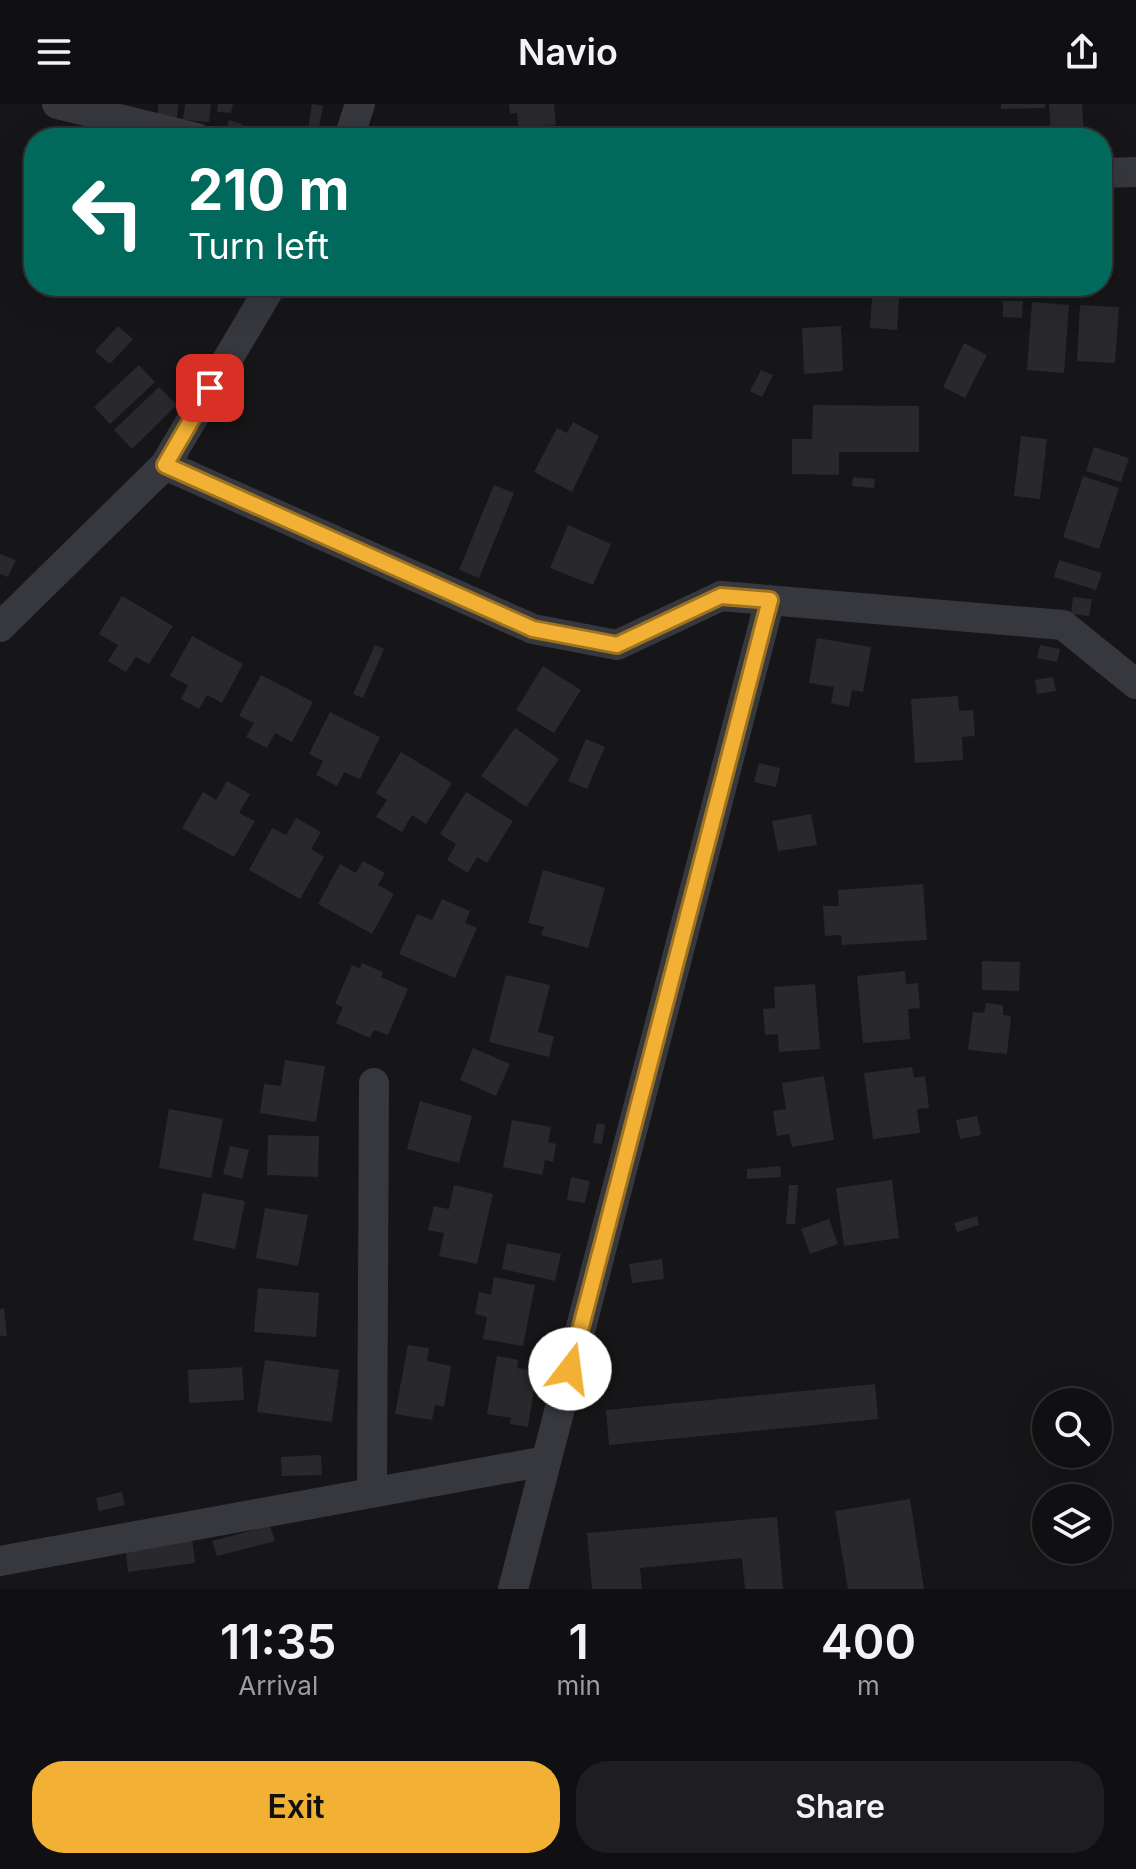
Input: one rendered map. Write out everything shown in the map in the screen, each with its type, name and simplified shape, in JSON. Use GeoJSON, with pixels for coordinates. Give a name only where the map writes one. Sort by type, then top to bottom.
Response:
{"type":"FeatureCollection","features":[{"type":"Feature","properties":{"kind":"street"},"geometry":{"type":"LineString","coordinates":[[57,104],[156,128]]}},
{"type":"Feature","properties":{"kind":"street"},"geometry":{"type":"LineString","coordinates":[[352,128],[360,104]]}},
{"type":"Feature","properties":{"kind":"street"},"geometry":{"type":"LineString","coordinates":[[1112,173],[1136,172]]}},
{"type":"Feature","properties":{"kind":"street"},"geometry":{"type":"LineString","coordinates":[[0,627],[165,465],[265,296]]}},
{"type":"Feature","properties":{"kind":"street"},"geometry":{"type":"LineString","coordinates":[[165,465],[533,629],[617,645],[721,596],[1063,625],[1136,684]]}},
{"type":"Feature","properties":{"kind":"street"},"geometry":{"type":"LineString","coordinates":[[513,1589],[770,600]]}},
{"type":"Feature","properties":{"kind":"street"},"geometry":{"type":"LineString","coordinates":[[372,1493],[374,1083]]}},
{"type":"Feature","properties":{"kind":"street"},"geometry":{"type":"LineString","coordinates":[[0,1561],[546,1461]]}},
{"type":"Feature","properties":{"kind":"building"},"geometry":{"type":"Polygon","coordinates":[[[158,104],[178,104],[177,119],[158,119],[158,104]]]}},
{"type":"Feature","properties":{"kind":"building"},"geometry":{"type":"Polygon","coordinates":[[[185,104],[211,104],[209,122],[183,120],[185,104]]]}},
{"type":"Feature","properties":{"kind":"building"},"geometry":{"type":"Polygon","coordinates":[[[218,104],[233,104],[231,113],[217,112],[218,104]]]}},
{"type":"Feature","properties":{"kind":"building"},"geometry":{"type":"Polygon","coordinates":[[[312,104],[323,106],[319,128],[308,128],[312,104]]]}},
{"type":"Feature","properties":{"kind":"building"},"geometry":{"type":"Polygon","coordinates":[[[509,104],[554,104],[556,125],[518,128],[517,113],[510,114],[509,104]]]}},
{"type":"Feature","properties":{"kind":"building"},"geometry":{"type":"Polygon","coordinates":[[[1001,104],[1045,104],[1045,108],[1001,109],[1001,104]]]}},
{"type":"Feature","properties":{"kind":"building"},"geometry":{"type":"Polygon","coordinates":[[[1049,104],[1082,104],[1083,128],[1050,128],[1049,104]]]}},
{"type":"Feature","properties":{"kind":"building"},"geometry":{"type":"Polygon","coordinates":[[[229,120],[242,124],[241,128],[227,128],[229,120]]]}},
{"type":"Feature","properties":{"kind":"building"},"geometry":{"type":"Polygon","coordinates":[[[872,297],[899,298],[897,330],[870,328],[872,297]]]}},
{"type":"Feature","properties":{"kind":"building"},"geometry":{"type":"Polygon","coordinates":[[[1003,301],[1023,301],[1022,318],[1003,317],[1003,301]]]}},
{"type":"Feature","properties":{"kind":"building"},"geometry":{"type":"Polygon","coordinates":[[[1032,302],[1069,305],[1064,373],[1027,370],[1032,302]]]}},
{"type":"Feature","properties":{"kind":"building"},"geometry":{"type":"Polygon","coordinates":[[[1080,305],[1119,307],[1115,363],[1077,361],[1080,305]]]}},
{"type":"Feature","properties":{"kind":"building"},"geometry":{"type":"Polygon","coordinates":[[[118,326],[133,339],[110,364],[95,351],[118,326]]]}},
{"type":"Feature","properties":{"kind":"building"},"geometry":{"type":"Polygon","coordinates":[[[841,326],[843,371],[804,374],[802,328],[841,326]]]}},
{"type":"Feature","properties":{"kind":"building"},"geometry":{"type":"Polygon","coordinates":[[[964,343],[987,355],[965,398],[943,387],[964,343]]]}},
{"type":"Feature","properties":{"kind":"building"},"geometry":{"type":"Polygon","coordinates":[[[139,365],[155,382],[110,424],[94,407],[139,365]]]}},
{"type":"Feature","properties":{"kind":"building"},"geometry":{"type":"Polygon","coordinates":[[[761,370],[773,375],[762,397],[750,391],[761,370]]]}},
{"type":"Feature","properties":{"kind":"building"},"geometry":{"type":"Polygon","coordinates":[[[159,387],[177,405],[132,449],[114,430],[159,387]]]}},
{"type":"Feature","properties":{"kind":"building"},"geometry":{"type":"Polygon","coordinates":[[[813,405],[919,406],[919,452],[839,452],[839,475],[792,474],[792,439],[812,439],[813,405]]]}},
{"type":"Feature","properties":{"kind":"building"},"geometry":{"type":"Polygon","coordinates":[[[573,422],[599,436],[572,492],[534,472],[557,428],[567,433],[573,422]]]}},
{"type":"Feature","properties":{"kind":"building"},"geometry":{"type":"Polygon","coordinates":[[[1021,436],[1047,439],[1040,499],[1014,496],[1021,436]]]}},
{"type":"Feature","properties":{"kind":"building"},"geometry":{"type":"Polygon","coordinates":[[[1094,447],[1129,458],[1121,482],[1086,471],[1094,447]]]}},
{"type":"Feature","properties":{"kind":"building"},"geometry":{"type":"Polygon","coordinates":[[[1083,476],[1119,488],[1099,549],[1063,537],[1083,476]]]}},
{"type":"Feature","properties":{"kind":"building"},"geometry":{"type":"Polygon","coordinates":[[[853,477],[875,479],[874,488],[852,486],[853,477]]]}},
{"type":"Feature","properties":{"kind":"building"},"geometry":{"type":"Polygon","coordinates":[[[494,485],[514,493],[479,578],[459,570],[494,485]]]}},
{"type":"Feature","properties":{"kind":"building"},"geometry":{"type":"Polygon","coordinates":[[[568,525],[611,544],[593,585],[550,568],[568,525]]]}},
{"type":"Feature","properties":{"kind":"building"},"geometry":{"type":"Polygon","coordinates":[[[0,554],[16,560],[8,577],[0,574],[0,554]]]}},
{"type":"Feature","properties":{"kind":"building"},"geometry":{"type":"Polygon","coordinates":[[[1059,560],[1102,573],[1096,590],[1054,577],[1059,560]]]}},
{"type":"Feature","properties":{"kind":"building"},"geometry":{"type":"Polygon","coordinates":[[[122,596],[173,626],[149,664],[136,657],[126,672],[108,661],[118,645],[99,634],[122,596]]]}},
{"type":"Feature","properties":{"kind":"building"},"geometry":{"type":"Polygon","coordinates":[[[1073,597],[1092,599],[1089,616],[1071,614],[1073,597]]]}},
{"type":"Feature","properties":{"kind":"building"},"geometry":{"type":"Polygon","coordinates":[[[192,636],[243,664],[222,703],[207,695],[199,709],[181,699],[188,685],[170,676],[192,636]]]}},
{"type":"Feature","properties":{"kind":"building"},"geometry":{"type":"Polygon","coordinates":[[[817,638],[871,647],[863,692],[852,690],[849,707],[831,703],[834,687],[809,683],[817,638]]]}},
{"type":"Feature","properties":{"kind":"building"},"geometry":{"type":"Polygon","coordinates":[[[375,645],[384,649],[363,698],[353,694],[375,645]]]}},
{"type":"Feature","properties":{"kind":"building"},"geometry":{"type":"Polygon","coordinates":[[[1040,645],[1060,649],[1057,662],[1037,658],[1040,645]]]}},
{"type":"Feature","properties":{"kind":"building"},"geometry":{"type":"Polygon","coordinates":[[[543,666],[581,690],[554,733],[516,710],[543,666]]]}},
{"type":"Feature","properties":{"kind":"building"},"geometry":{"type":"Polygon","coordinates":[[[261,675],[313,702],[292,742],[275,733],[267,748],[246,737],[254,723],[239,716],[261,675]]]}},
{"type":"Feature","properties":{"kind":"building"},"geometry":{"type":"Polygon","coordinates":[[[1053,677],[1056,691],[1037,694],[1035,680],[1053,677]]]}},
{"type":"Feature","properties":{"kind":"building"},"geometry":{"type":"Polygon","coordinates":[[[958,696],[959,711],[973,710],[975,736],[962,737],[963,760],[915,763],[911,699],[958,696]]]}},
{"type":"Feature","properties":{"kind":"building"},"geometry":{"type":"Polygon","coordinates":[[[330,712],[380,737],[360,779],[344,772],[337,786],[316,775],[323,761],[309,754],[330,712]]]}},
{"type":"Feature","properties":{"kind":"building"},"geometry":{"type":"Polygon","coordinates":[[[515,728],[559,759],[526,807],[481,776],[515,728]]]}},
{"type":"Feature","properties":{"kind":"building"},"geometry":{"type":"Polygon","coordinates":[[[586,739],[605,747],[587,789],[568,781],[586,739]]]}},
{"type":"Feature","properties":{"kind":"building"},"geometry":{"type":"Polygon","coordinates":[[[401,752],[452,783],[426,824],[412,815],[402,832],[376,817],[387,800],[376,793],[401,752]]]}},
{"type":"Feature","properties":{"kind":"building"},"geometry":{"type":"Polygon","coordinates":[[[759,763],[780,768],[776,787],[754,782],[759,763]]]}},
{"type":"Feature","properties":{"kind":"building"},"geometry":{"type":"Polygon","coordinates":[[[227,781],[250,794],[239,813],[255,821],[234,857],[182,828],[203,792],[216,800],[227,781]]]}},
{"type":"Feature","properties":{"kind":"building"},"geometry":{"type":"Polygon","coordinates":[[[466,792],[513,821],[487,863],[477,857],[468,873],[447,860],[456,844],[440,834],[466,792]]]}},
{"type":"Feature","properties":{"kind":"building"},"geometry":{"type":"Polygon","coordinates":[[[811,814],[817,845],[778,851],[772,821],[811,814]]]}},
{"type":"Feature","properties":{"kind":"building"},"geometry":{"type":"Polygon","coordinates":[[[296,818],[321,832],[311,849],[324,857],[300,899],[249,870],[272,828],[286,835],[296,818]]]}},
{"type":"Feature","properties":{"kind":"building"},"geometry":{"type":"Polygon","coordinates":[[[363,861],[385,873],[378,885],[394,894],[372,934],[318,904],[340,864],[356,873],[363,861]]]}},
{"type":"Feature","properties":{"kind":"building"},"geometry":{"type":"Polygon","coordinates":[[[543,870],[605,888],[588,948],[541,935],[544,927],[528,923],[543,870]]]}},
{"type":"Feature","properties":{"kind":"building"},"geometry":{"type":"Polygon","coordinates":[[[923,884],[927,940],[842,945],[841,935],[825,936],[823,906],[839,906],[838,890],[923,884]]]}},
{"type":"Feature","properties":{"kind":"building"},"geometry":{"type":"Polygon","coordinates":[[[442,899],[470,911],[465,923],[477,928],[455,978],[399,954],[417,914],[432,920],[442,899]]]}},
{"type":"Feature","properties":{"kind":"building"},"geometry":{"type":"Polygon","coordinates":[[[982,961],[1020,962],[1019,991],[982,990],[982,961]]]}},
{"type":"Feature","properties":{"kind":"building"},"geometry":{"type":"Polygon","coordinates":[[[362,963],[383,972],[381,977],[408,989],[388,1035],[374,1030],[370,1038],[336,1023],[343,1007],[335,1004],[352,965],[360,969],[362,963]]]}},
{"type":"Feature","properties":{"kind":"building"},"geometry":{"type":"Polygon","coordinates":[[[905,971],[906,984],[918,983],[920,1008],[908,1009],[910,1039],[863,1043],[857,976],[905,971]]]}},
{"type":"Feature","properties":{"kind":"building"},"geometry":{"type":"Polygon","coordinates":[[[506,975],[550,985],[538,1032],[554,1036],[549,1057],[489,1042],[506,975]]]}},
{"type":"Feature","properties":{"kind":"building"},"geometry":{"type":"Polygon","coordinates":[[[815,984],[820,1049],[779,1052],[778,1034],[765,1035],[763,1009],[775,1008],[774,987],[815,984]]]}},
{"type":"Feature","properties":{"kind":"building"},"geometry":{"type":"Polygon","coordinates":[[[986,1003],[1003,1005],[1003,1015],[1011,1016],[1007,1054],[968,1050],[973,1012],[984,1013],[986,1003]]]}},
{"type":"Feature","properties":{"kind":"building"},"geometry":{"type":"Polygon","coordinates":[[[473,1048],[510,1064],[496,1096],[460,1080],[473,1048]]]}},
{"type":"Feature","properties":{"kind":"building"},"geometry":{"type":"Polygon","coordinates":[[[285,1060],[325,1066],[316,1122],[260,1113],[264,1084],[281,1086],[285,1060]]]}},
{"type":"Feature","properties":{"kind":"building"},"geometry":{"type":"Polygon","coordinates":[[[912,1067],[914,1078],[925,1076],[929,1108],[917,1109],[920,1133],[873,1139],[864,1073],[912,1067]]]}},
{"type":"Feature","properties":{"kind":"building"},"geometry":{"type":"Polygon","coordinates":[[[824,1076],[834,1140],[792,1147],[789,1134],[777,1136],[773,1111],[786,1109],[782,1083],[824,1076]]]}},
{"type":"Feature","properties":{"kind":"building"},"geometry":{"type":"Polygon","coordinates":[[[420,1101],[472,1116],[459,1163],[407,1149],[420,1101]]]}},
{"type":"Feature","properties":{"kind":"building"},"geometry":{"type":"Polygon","coordinates":[[[169,1109],[223,1119],[211,1178],[159,1168],[169,1109]]]}},
{"type":"Feature","properties":{"kind":"building"},"geometry":{"type":"Polygon","coordinates":[[[977,1116],[981,1135],[960,1139],[956,1120],[977,1116]]]}},
{"type":"Feature","properties":{"kind":"building"},"geometry":{"type":"Polygon","coordinates":[[[512,1120],[551,1127],[548,1142],[556,1144],[553,1162],[545,1160],[542,1175],[503,1167],[512,1120]]]}},
{"type":"Feature","properties":{"kind":"building"},"geometry":{"type":"Polygon","coordinates":[[[597,1123],[605,1125],[602,1144],[593,1143],[597,1123]]]}},
{"type":"Feature","properties":{"kind":"building"},"geometry":{"type":"Polygon","coordinates":[[[268,1135],[319,1136],[318,1177],[267,1175],[268,1135]]]}},
{"type":"Feature","properties":{"kind":"building"},"geometry":{"type":"Polygon","coordinates":[[[230,1146],[249,1150],[242,1179],[223,1174],[230,1146]]]}},
{"type":"Feature","properties":{"kind":"building"},"geometry":{"type":"Polygon","coordinates":[[[780,1166],[781,1177],[747,1179],[747,1169],[780,1166]]]}},
{"type":"Feature","properties":{"kind":"building"},"geometry":{"type":"Polygon","coordinates":[[[571,1177],[590,1181],[585,1203],[567,1200],[571,1177]]]}},
{"type":"Feature","properties":{"kind":"building"},"geometry":{"type":"Polygon","coordinates":[[[892,1180],[899,1238],[844,1246],[836,1188],[892,1180]]]}},
{"type":"Feature","properties":{"kind":"building"},"geometry":{"type":"Polygon","coordinates":[[[454,1185],[493,1194],[477,1264],[439,1256],[444,1233],[428,1230],[434,1206],[449,1209],[454,1185]]]}},
{"type":"Feature","properties":{"kind":"building"},"geometry":{"type":"Polygon","coordinates":[[[789,1185],[798,1185],[795,1224],[786,1224],[789,1185]]]}},
{"type":"Feature","properties":{"kind":"building"},"geometry":{"type":"Polygon","coordinates":[[[203,1193],[245,1201],[235,1249],[193,1240],[203,1193]]]}},
{"type":"Feature","properties":{"kind":"building"},"geometry":{"type":"Polygon","coordinates":[[[265,1208],[308,1215],[298,1266],[256,1258],[265,1208]]]}},
{"type":"Feature","properties":{"kind":"building"},"geometry":{"type":"Polygon","coordinates":[[[977,1216],[979,1225],[957,1232],[954,1223],[977,1216]]]}},
{"type":"Feature","properties":{"kind":"building"},"geometry":{"type":"Polygon","coordinates":[[[829,1219],[838,1244],[810,1254],[801,1229],[829,1219]]]}},
{"type":"Feature","properties":{"kind":"building"},"geometry":{"type":"Polygon","coordinates":[[[507,1243],[561,1254],[555,1281],[502,1269],[507,1243]]]}},
{"type":"Feature","properties":{"kind":"building"},"geometry":{"type":"Polygon","coordinates":[[[662,1259],[664,1279],[632,1283],[629,1264],[662,1259]]]}},
{"type":"Feature","properties":{"kind":"building"},"geometry":{"type":"Polygon","coordinates":[[[494,1277],[535,1285],[523,1346],[483,1339],[487,1317],[475,1314],[479,1292],[491,1295],[494,1277]]]}},
{"type":"Feature","properties":{"kind":"building"},"geometry":{"type":"Polygon","coordinates":[[[258,1288],[319,1293],[316,1337],[254,1332],[258,1288]]]}},
{"type":"Feature","properties":{"kind":"building"},"geometry":{"type":"Polygon","coordinates":[[[4,1308],[7,1336],[0,1336],[0,1309],[4,1308]]]}},
{"type":"Feature","properties":{"kind":"building"},"geometry":{"type":"Polygon","coordinates":[[[408,1345],[429,1348],[427,1361],[451,1366],[444,1407],[435,1405],[432,1420],[395,1414],[408,1345]]]}},
{"type":"Feature","properties":{"kind":"building"},"geometry":{"type":"Polygon","coordinates":[[[497,1356],[518,1360],[517,1368],[537,1371],[528,1427],[510,1424],[511,1418],[487,1414],[497,1356]]]}},
{"type":"Feature","properties":{"kind":"building"},"geometry":{"type":"Polygon","coordinates":[[[265,1360],[339,1370],[332,1422],[257,1412],[265,1360]]]}},
{"type":"Feature","properties":{"kind":"building"},"geometry":{"type":"Polygon","coordinates":[[[242,1367],[244,1400],[189,1403],[188,1370],[242,1367]]]}},
{"type":"Feature","properties":{"kind":"building"},"geometry":{"type":"Polygon","coordinates":[[[875,1384],[878,1419],[609,1445],[606,1410],[875,1384]]]}},
{"type":"Feature","properties":{"kind":"building"},"geometry":{"type":"Polygon","coordinates":[[[321,1455],[322,1475],[282,1476],[281,1457],[321,1455]]]}},
{"type":"Feature","properties":{"kind":"building"},"geometry":{"type":"Polygon","coordinates":[[[122,1492],[125,1505],[99,1511],[96,1498],[122,1492]]]}},
{"type":"Feature","properties":{"kind":"building"},"geometry":{"type":"Polygon","coordinates":[[[910,1499],[924,1589],[848,1589],[835,1511],[910,1499]]]}},
{"type":"Feature","properties":{"kind":"building"},"geometry":{"type":"Polygon","coordinates":[[[777,1517],[783,1589],[745,1589],[742,1558],[640,1568],[642,1589],[592,1589],[587,1533],[777,1517]]]}},
{"type":"Feature","properties":{"kind":"building"},"geometry":{"type":"Polygon","coordinates":[[[270,1526],[275,1541],[217,1556],[212,1541],[270,1526]]]}},
{"type":"Feature","properties":{"kind":"building"},"geometry":{"type":"Polygon","coordinates":[[[192,1537],[195,1563],[128,1572],[125,1545],[192,1537]]]}},
{"type":"Feature","properties":{"kind":"route"},"geometry":{"type":"LineString","coordinates":[[210,388],[165,465],[533,629],[617,645],[721,596],[770,600],[570,1369]]}}]}
